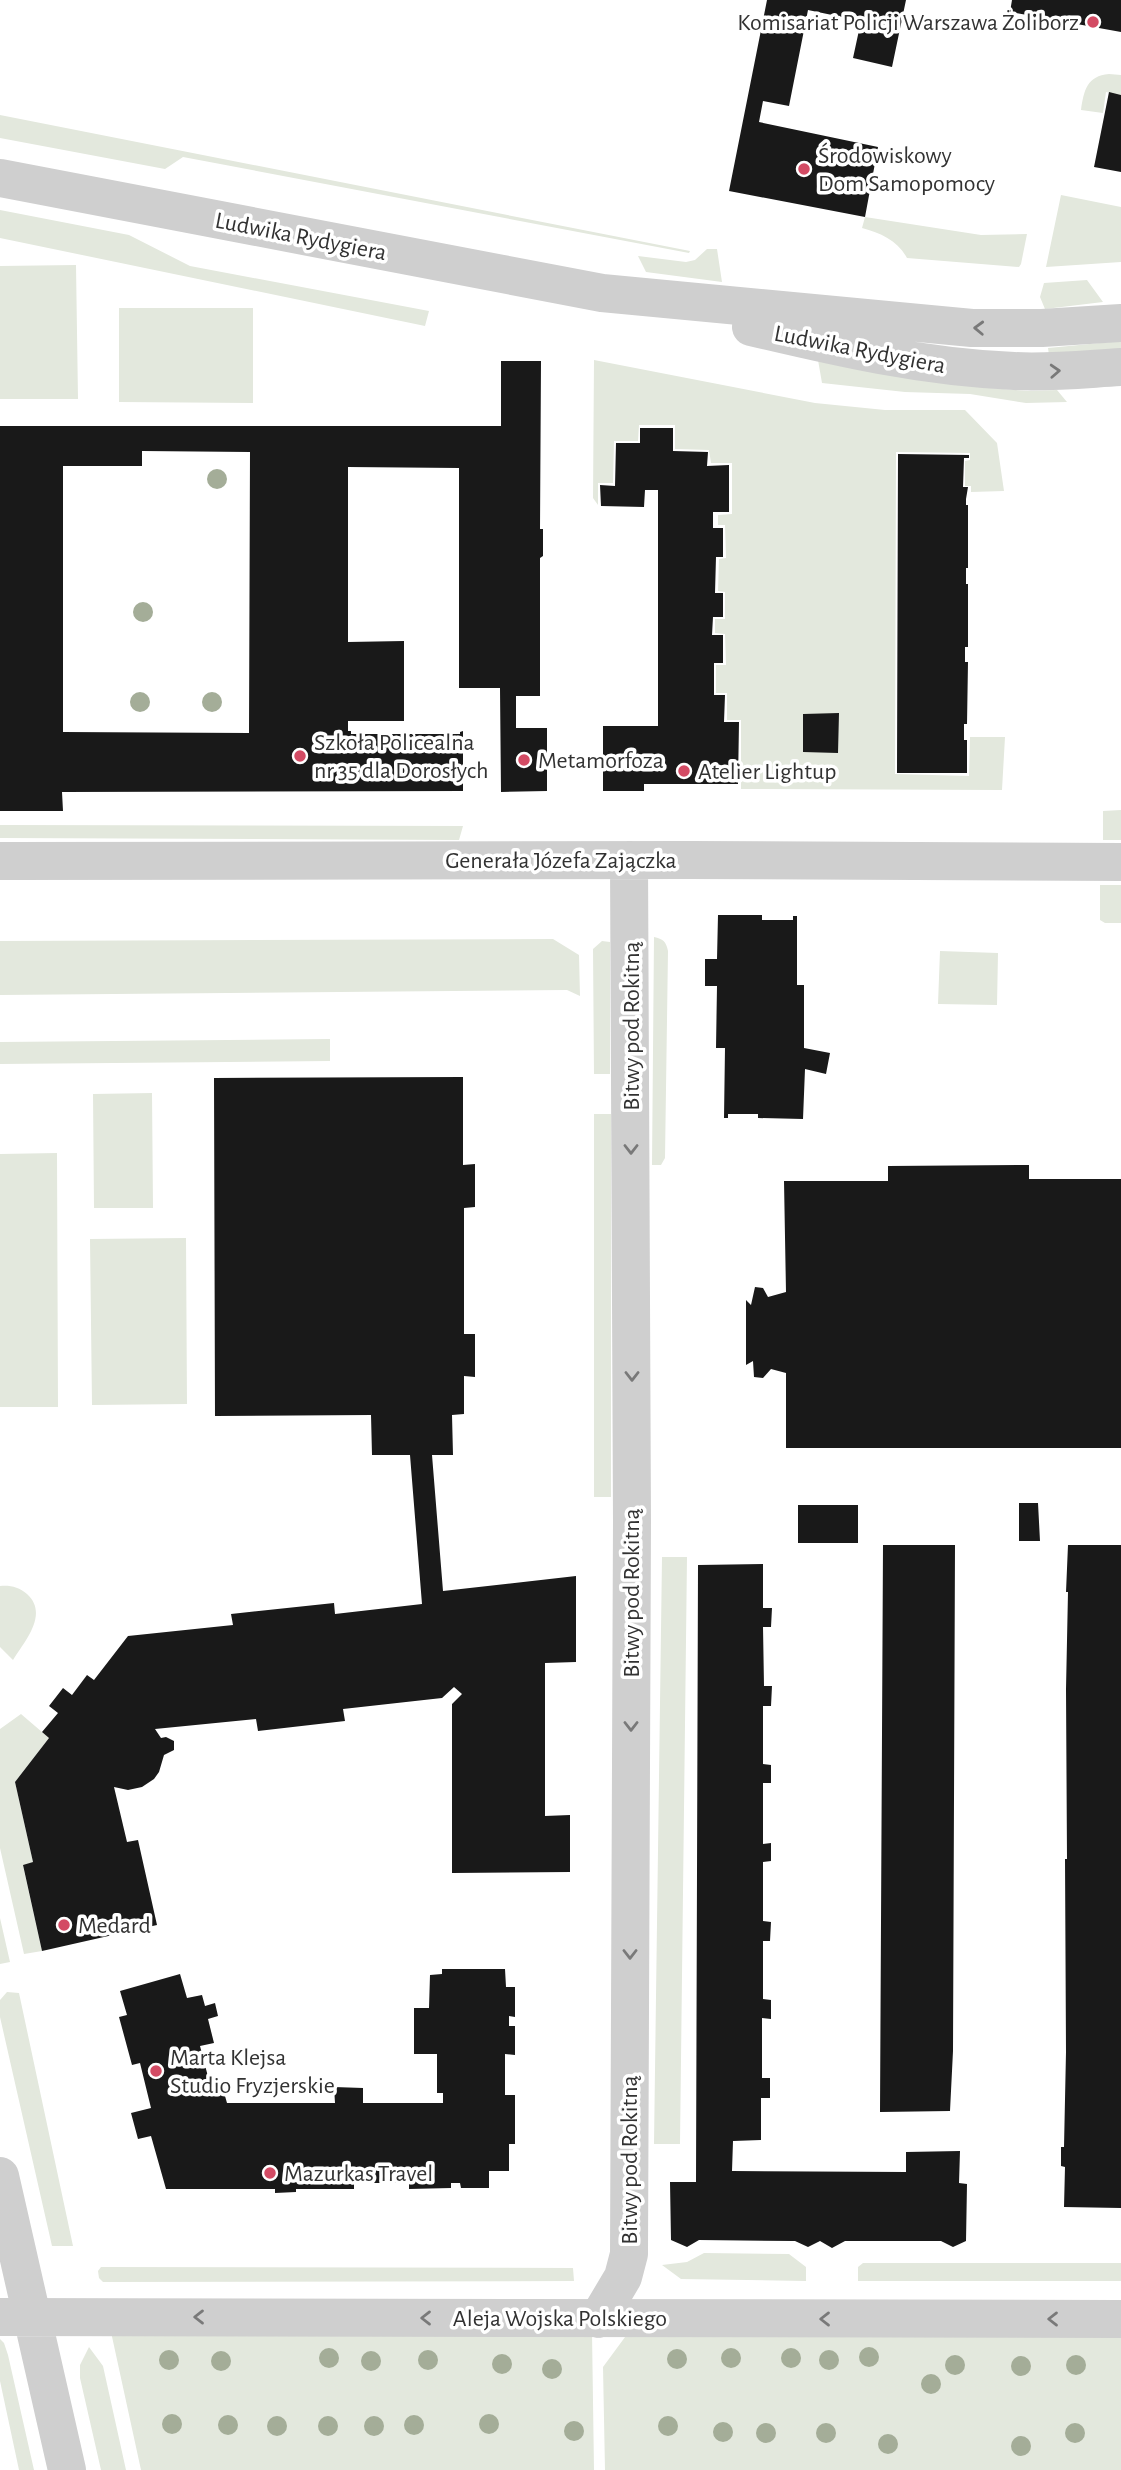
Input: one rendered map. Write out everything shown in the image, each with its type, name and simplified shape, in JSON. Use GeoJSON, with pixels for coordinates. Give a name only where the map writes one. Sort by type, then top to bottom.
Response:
{"type":"FeatureCollection","features":[{"type":"Feature","properties":{"kind":"street","name":"Ludwika Rydygiera"},"geometry":{"type":"LineString","coordinates":[[0,178],[603,293],[878,357],[961,368],[1016,371],[1121,367]]}},
{"type":"Feature","properties":{"kind":"street","name":"Ludwika Rydygiera"},"geometry":{"type":"LineString","coordinates":[[603,293],[972,328],[1018,329],[1121,323]]}},
{"type":"Feature","properties":{"kind":"street"},"geometry":{"type":"LineString","coordinates":[[1016,371],[1018,329]]}},
{"type":"Feature","properties":{"kind":"street","name":"Bitwy pod Rokitną"},"geometry":{"type":"LineString","coordinates":[[597,2319],[623,2277],[629,2254],[632,1423],[629,860]]}},
{"type":"Feature","properties":{"kind":"street","name":"Generała Józefa Zajączka"},"geometry":{"type":"LineString","coordinates":[[0,861],[1121,862]]}},
{"type":"Feature","properties":{"kind":"street"},"geometry":{"type":"LineString","coordinates":[[0,2176],[16,2316],[67,2470]]}},
{"type":"Feature","properties":{"kind":"street","name":"Aleja Wojska Polskiego"},"geometry":{"type":"LineString","coordinates":[[16,2316],[1121,2319]]}},
{"type":"Feature","properties":{"kind":"shaded area"},"geometry":{"type":"Polygon","coordinates":[[[1109,74],[1121,75],[1121,95],[1106,92],[1103,113],[1081,110],[1091,81],[1109,74]]]}},
{"type":"Feature","properties":{"kind":"shaded area"},"geometry":{"type":"Polygon","coordinates":[[[0,115],[690,251],[689,253],[183,157],[165,169],[0,138],[0,115]]]}},
{"type":"Feature","properties":{"kind":"shaded area"},"geometry":{"type":"Polygon","coordinates":[[[1061,195],[1121,207],[1121,262],[1046,267],[1061,195]]]}},
{"type":"Feature","properties":{"kind":"shaded area"},"geometry":{"type":"Polygon","coordinates":[[[0,210],[129,235],[190,266],[429,311],[425,326],[0,238],[0,210]]]}},
{"type":"Feature","properties":{"kind":"shaded area"},"geometry":{"type":"Polygon","coordinates":[[[865,217],[981,235],[1027,234],[1021,264],[1019,267],[907,258],[888,238],[862,228],[865,217]]]}},
{"type":"Feature","properties":{"kind":"shaded area"},"geometry":{"type":"Polygon","coordinates":[[[707,249],[717,249],[722,282],[646,272],[638,256],[686,262],[695,260],[707,249]]]}},
{"type":"Feature","properties":{"kind":"shaded area"},"geometry":{"type":"Polygon","coordinates":[[[76,265],[78,399],[0,399],[0,266],[76,265]]]}},
{"type":"Feature","properties":{"kind":"shaded area"},"geometry":{"type":"Polygon","coordinates":[[[1087,280],[1103,302],[1045,309],[1040,297],[1044,283],[1087,280]]]}},
{"type":"Feature","properties":{"kind":"shaded area"},"geometry":{"type":"Polygon","coordinates":[[[119,308],[253,308],[253,403],[119,402],[119,308]]]}},
{"type":"Feature","properties":{"kind":"shaded area"},"geometry":{"type":"Polygon","coordinates":[[[1121,341],[1121,352],[1049,355],[1048,348],[1121,341]]]}},
{"type":"Feature","properties":{"kind":"shaded area"},"geometry":{"type":"Polygon","coordinates":[[[594,360],[815,403],[885,410],[965,410],[997,443],[1004,491],[971,492],[971,486],[965,486],[965,461],[970,460],[970,453],[896,452],[895,774],[969,776],[970,737],[1005,737],[1002,790],[741,789],[741,720],[727,720],[727,693],[716,693],[716,665],[726,665],[725,634],[715,633],[715,619],[725,619],[725,592],[718,591],[719,559],[726,558],[725,525],[718,525],[718,515],[732,514],[732,463],[711,463],[709,450],[675,449],[675,425],[639,425],[638,441],[614,441],[613,483],[598,483],[598,505],[593,498],[594,360]]]}},
{"type":"Feature","properties":{"kind":"shaded area"},"geometry":{"type":"Polygon","coordinates":[[[818,360],[981,387],[1028,391],[1057,390],[1067,402],[1026,403],[970,394],[905,392],[822,383],[818,360]]]}},
{"type":"Feature","properties":{"kind":"shaded area"},"geometry":{"type":"Polygon","coordinates":[[[1121,810],[1121,840],[1103,840],[1103,811],[1121,810]]]}},
{"type":"Feature","properties":{"kind":"shaded area"},"geometry":{"type":"Polygon","coordinates":[[[0,825],[463,826],[459,840],[0,838],[0,825]]]}},
{"type":"Feature","properties":{"kind":"shaded area"},"geometry":{"type":"Polygon","coordinates":[[[1100,885],[1121,885],[1121,923],[1105,923],[1100,920],[1100,885]]]}},
{"type":"Feature","properties":{"kind":"shaded area"},"geometry":{"type":"Polygon","coordinates":[[[654,937],[664,941],[668,951],[665,1158],[661,1165],[652,1165],[654,937]]]}},
{"type":"Feature","properties":{"kind":"shaded area"},"geometry":{"type":"Polygon","coordinates":[[[553,939],[579,955],[580,996],[567,990],[0,995],[0,941],[553,939]]]}},
{"type":"Feature","properties":{"kind":"shaded area"},"geometry":{"type":"Polygon","coordinates":[[[602,941],[610,942],[610,1074],[594,1074],[593,949],[602,941]]]}},
{"type":"Feature","properties":{"kind":"shaded area"},"geometry":{"type":"Polygon","coordinates":[[[940,951],[998,953],[997,1005],[938,1004],[940,951]]]}},
{"type":"Feature","properties":{"kind":"shaded area"},"geometry":{"type":"Polygon","coordinates":[[[330,1039],[330,1061],[0,1064],[0,1042],[330,1039]]]}},
{"type":"Feature","properties":{"kind":"shaded area"},"geometry":{"type":"Polygon","coordinates":[[[152,1093],[153,1208],[94,1208],[93,1094],[152,1093]]]}},
{"type":"Feature","properties":{"kind":"shaded area"},"geometry":{"type":"Polygon","coordinates":[[[594,1114],[611,1114],[611,1497],[594,1497],[594,1114]]]}},
{"type":"Feature","properties":{"kind":"shaded area"},"geometry":{"type":"Polygon","coordinates":[[[57,1153],[58,1407],[0,1407],[0,1154],[57,1153]]]}},
{"type":"Feature","properties":{"kind":"shaded area"},"geometry":{"type":"Polygon","coordinates":[[[186,1238],[187,1404],[92,1405],[90,1239],[186,1238]]]}},
{"type":"Feature","properties":{"kind":"shaded area"},"geometry":{"type":"Polygon","coordinates":[[[662,1557],[687,1557],[680,2144],[654,2144],[662,1557]]]}},
{"type":"Feature","properties":{"kind":"shaded area"},"geometry":{"type":"Polygon","coordinates":[[[0,1586],[14,1587],[27,1594],[36,1610],[29,1636],[13,1660],[0,1647],[0,1586]]]}},
{"type":"Feature","properties":{"kind":"shaded area"},"geometry":{"type":"Polygon","coordinates":[[[21,1714],[49,1738],[15,1782],[33,1862],[23,1866],[42,1951],[24,1954],[0,1848],[0,1729],[21,1714]]]}},
{"type":"Feature","properties":{"kind":"shaded area"},"geometry":{"type":"Polygon","coordinates":[[[0,1918],[10,1962],[0,1964],[0,1918]]]}},
{"type":"Feature","properties":{"kind":"shaded area"},"geometry":{"type":"Polygon","coordinates":[[[7,1992],[19,1993],[73,2246],[52,2246],[0,2017],[0,2000],[7,1992]]]}},
{"type":"Feature","properties":{"kind":"shaded area"},"geometry":{"type":"Polygon","coordinates":[[[704,2253],[789,2254],[806,2267],[806,2281],[681,2279],[662,2265],[687,2262],[704,2253]]]}},
{"type":"Feature","properties":{"kind":"shaded area"},"geometry":{"type":"Polygon","coordinates":[[[863,2263],[1121,2263],[1121,2281],[858,2281],[858,2267],[863,2263]]]}},
{"type":"Feature","properties":{"kind":"shaded area"},"geometry":{"type":"Polygon","coordinates":[[[101,2267],[573,2268],[574,2281],[103,2282],[98,2271],[101,2267]]]}},
{"type":"Feature","properties":{"kind":"shaded area"},"geometry":{"type":"Polygon","coordinates":[[[111,2332],[592,2332],[594,2470],[141,2470],[111,2332]]]}},
{"type":"Feature","properties":{"kind":"shaded area"},"geometry":{"type":"Polygon","coordinates":[[[628,2333],[1121,2334],[1121,2470],[605,2470],[603,2367],[628,2333]]]}},
{"type":"Feature","properties":{"kind":"shaded area"},"geometry":{"type":"Polygon","coordinates":[[[0,2339],[8,2355],[34,2470],[19,2470],[0,2381],[0,2339]]]}},
{"type":"Feature","properties":{"kind":"shaded area"},"geometry":{"type":"Polygon","coordinates":[[[89,2347],[103,2366],[126,2470],[101,2470],[80,2378],[80,2365],[89,2347]]]}},
{"type":"Feature","properties":{"kind":"building"},"geometry":{"type":"Polygon","coordinates":[[[767,0],[906,0],[892,67],[853,58],[861,21],[808,10],[789,106],[763,101],[759,122],[878,147],[865,217],[729,191],[767,0]]]}},
{"type":"Feature","properties":{"kind":"building","name":"Komisariat Policji Warszawa Żoliborz"},"geometry":{"type":"Polygon","coordinates":[[[1012,0],[1121,0],[1121,32],[1010,12],[1012,0]]]}},
{"type":"Feature","properties":{"kind":"building"},"geometry":{"type":"Polygon","coordinates":[[[1109,92],[1121,95],[1121,172],[1094,167],[1109,92]]]}},
{"type":"Feature","properties":{"kind":"building"},"geometry":{"type":"Polygon","coordinates":[[[501,361],[541,361],[540,529],[543,529],[543,556],[540,558],[540,696],[516,696],[516,728],[547,728],[547,791],[501,792],[500,688],[459,688],[459,468],[348,467],[348,642],[404,641],[404,721],[348,721],[348,731],[351,731],[351,734],[460,734],[463,731],[463,791],[62,792],[63,811],[0,811],[0,426],[501,426],[501,361]],[[142,451],[142,466],[63,466],[63,732],[249,733],[250,452],[142,451]]]}},
{"type":"Feature","properties":{"kind":"building"},"geometry":{"type":"Polygon","coordinates":[[[640,428],[673,428],[673,451],[708,452],[707,466],[729,465],[729,512],[713,512],[713,528],[723,528],[723,557],[716,557],[715,593],[723,593],[723,617],[713,617],[712,635],[723,635],[723,663],[714,663],[714,695],[725,695],[724,722],[739,722],[738,784],[644,784],[644,791],[603,791],[603,726],[658,726],[658,490],[645,490],[644,507],[601,506],[600,485],[615,486],[616,443],[640,443],[640,428]]]}},
{"type":"Feature","properties":{"kind":"building"},"geometry":{"type":"Polygon","coordinates":[[[898,454],[969,455],[969,458],[964,458],[963,487],[968,487],[968,647],[965,647],[965,662],[968,662],[967,724],[964,724],[967,773],[897,773],[898,454]]]}},
{"type":"Feature","properties":{"kind":"building"},"geometry":{"type":"Polygon","coordinates":[[[839,713],[838,753],[803,752],[803,714],[839,713]]]}},
{"type":"Feature","properties":{"kind":"building"},"geometry":{"type":"Polygon","coordinates":[[[718,915],[762,915],[762,920],[793,920],[793,916],[797,916],[797,985],[804,985],[804,1048],[830,1053],[826,1074],[805,1069],[803,1119],[758,1118],[758,1114],[728,1114],[728,1118],[724,1118],[725,1048],[716,1048],[717,986],[705,986],[705,959],[717,959],[718,915]]]}},
{"type":"Feature","properties":{"kind":"building"},"geometry":{"type":"Polygon","coordinates":[[[463,1077],[463,1165],[475,1164],[475,1207],[464,1208],[464,1334],[475,1334],[475,1377],[464,1376],[464,1414],[452,1415],[453,1455],[432,1455],[443,1591],[576,1576],[576,1662],[545,1663],[545,1816],[570,1815],[570,1872],[452,1873],[452,1704],[462,1694],[454,1687],[442,1698],[343,1709],[345,1721],[258,1731],[256,1719],[155,1729],[161,1738],[174,1741],[174,1750],[164,1755],[159,1772],[142,1787],[128,1790],[114,1787],[127,1842],[138,1840],[157,1925],[42,1951],[23,1865],[33,1862],[15,1782],[49,1738],[42,1732],[58,1713],[49,1706],[63,1688],[72,1695],[87,1675],[94,1680],[128,1636],[233,1625],[231,1614],[334,1603],[335,1614],[422,1604],[410,1455],[372,1455],[371,1415],[215,1416],[214,1078],[463,1077]]]}},
{"type":"Feature","properties":{"kind":"building"},"geometry":{"type":"Polygon","coordinates":[[[1029,1165],[1029,1179],[1121,1179],[1121,1448],[786,1448],[786,1373],[771,1369],[763,1378],[754,1377],[753,1361],[746,1365],[746,1300],[751,1305],[755,1287],[763,1288],[768,1297],[786,1292],[784,1181],[888,1181],[888,1166],[1029,1165]]]}},
{"type":"Feature","properties":{"kind":"building"},"geometry":{"type":"Polygon","coordinates":[[[1019,1503],[1038,1503],[1040,1541],[1019,1541],[1019,1503]]]}},
{"type":"Feature","properties":{"kind":"building"},"geometry":{"type":"Polygon","coordinates":[[[798,1505],[858,1505],[858,1543],[798,1543],[798,1505]]]}},
{"type":"Feature","properties":{"kind":"building"},"geometry":{"type":"Polygon","coordinates":[[[883,1545],[955,1545],[953,2051],[950,2111],[880,2112],[883,1545]]]}},
{"type":"Feature","properties":{"kind":"building"},"geometry":{"type":"Polygon","coordinates":[[[1068,1545],[1121,1545],[1121,2208],[1064,2207],[1065,2167],[1061,2166],[1061,2147],[1064,2147],[1066,2052],[1068,1545]]]}},
{"type":"Feature","properties":{"kind":"building"},"geometry":{"type":"Polygon","coordinates":[[[763,1564],[763,1608],[772,1608],[771,1627],[763,1627],[764,1686],[772,1686],[771,1706],[763,1706],[763,1764],[771,1765],[771,1783],[763,1783],[763,1844],[771,1843],[771,1861],[763,1862],[763,1921],[771,1922],[770,1941],[763,1941],[763,1999],[771,2000],[771,2019],[762,2018],[762,2078],[770,2078],[770,2098],[761,2098],[761,2140],[733,2141],[732,2171],[906,2172],[906,2152],[960,2151],[959,2183],[967,2184],[966,2241],[953,2247],[941,2241],[845,2241],[832,2248],[820,2241],[808,2247],[795,2241],[699,2240],[687,2247],[671,2240],[670,2182],[696,2182],[698,1565],[763,1564]]]}},
{"type":"Feature","properties":{"kind":"building"},"geometry":{"type":"Polygon","coordinates":[[[442,1969],[505,1969],[506,1987],[515,1987],[515,2017],[509,2016],[509,2026],[515,2026],[515,2055],[505,2054],[505,2095],[515,2095],[515,2144],[509,2144],[509,2171],[489,2171],[489,2188],[461,2188],[460,2183],[451,2183],[451,2188],[409,2189],[409,2183],[354,2183],[354,2189],[296,2189],[296,2192],[275,2193],[275,2189],[166,2189],[151,2136],[138,2139],[131,2113],[151,2108],[140,2063],[132,2065],[119,2017],[127,2015],[120,1991],[180,1974],[187,1998],[202,1995],[205,2006],[215,2003],[218,2016],[208,2019],[214,2043],[200,2046],[212,2092],[223,2089],[227,2103],[335,2103],[334,2087],[363,2088],[363,2103],[443,2103],[443,2093],[437,2093],[437,2054],[414,2054],[414,2008],[429,2008],[430,1975],[442,1974],[442,1969]]]}},
{"type":"Feature","properties":{"kind":"place","name":"Komisariat Policji Warszawa Żoliborz"},"geometry":{"type":"Point","coordinates":[1093,22]}},
{"type":"Feature","properties":{"kind":"place","name":"Środowiskowy Dom Samopomocy"},"geometry":{"type":"Point","coordinates":[804,169]}},
{"type":"Feature","properties":{"kind":"place","name":"Szkoła Policealna nr 35 dla Dorosłych"},"geometry":{"type":"Point","coordinates":[300,756]}},
{"type":"Feature","properties":{"kind":"place","name":"Metamorfoza"},"geometry":{"type":"Point","coordinates":[524,760]}},
{"type":"Feature","properties":{"kind":"place","name":"Atelier Lightup"},"geometry":{"type":"Point","coordinates":[684,771]}},
{"type":"Feature","properties":{"kind":"place","name":"Medard"},"geometry":{"type":"Point","coordinates":[64,1925]}},
{"type":"Feature","properties":{"kind":"place","name":"Marta Klejsa Studio Fryzjerskie"},"geometry":{"type":"Point","coordinates":[156,2071]}},
{"type":"Feature","properties":{"kind":"place","name":"Mazurkas Travel"},"geometry":{"type":"Point","coordinates":[270,2173]}}]}
